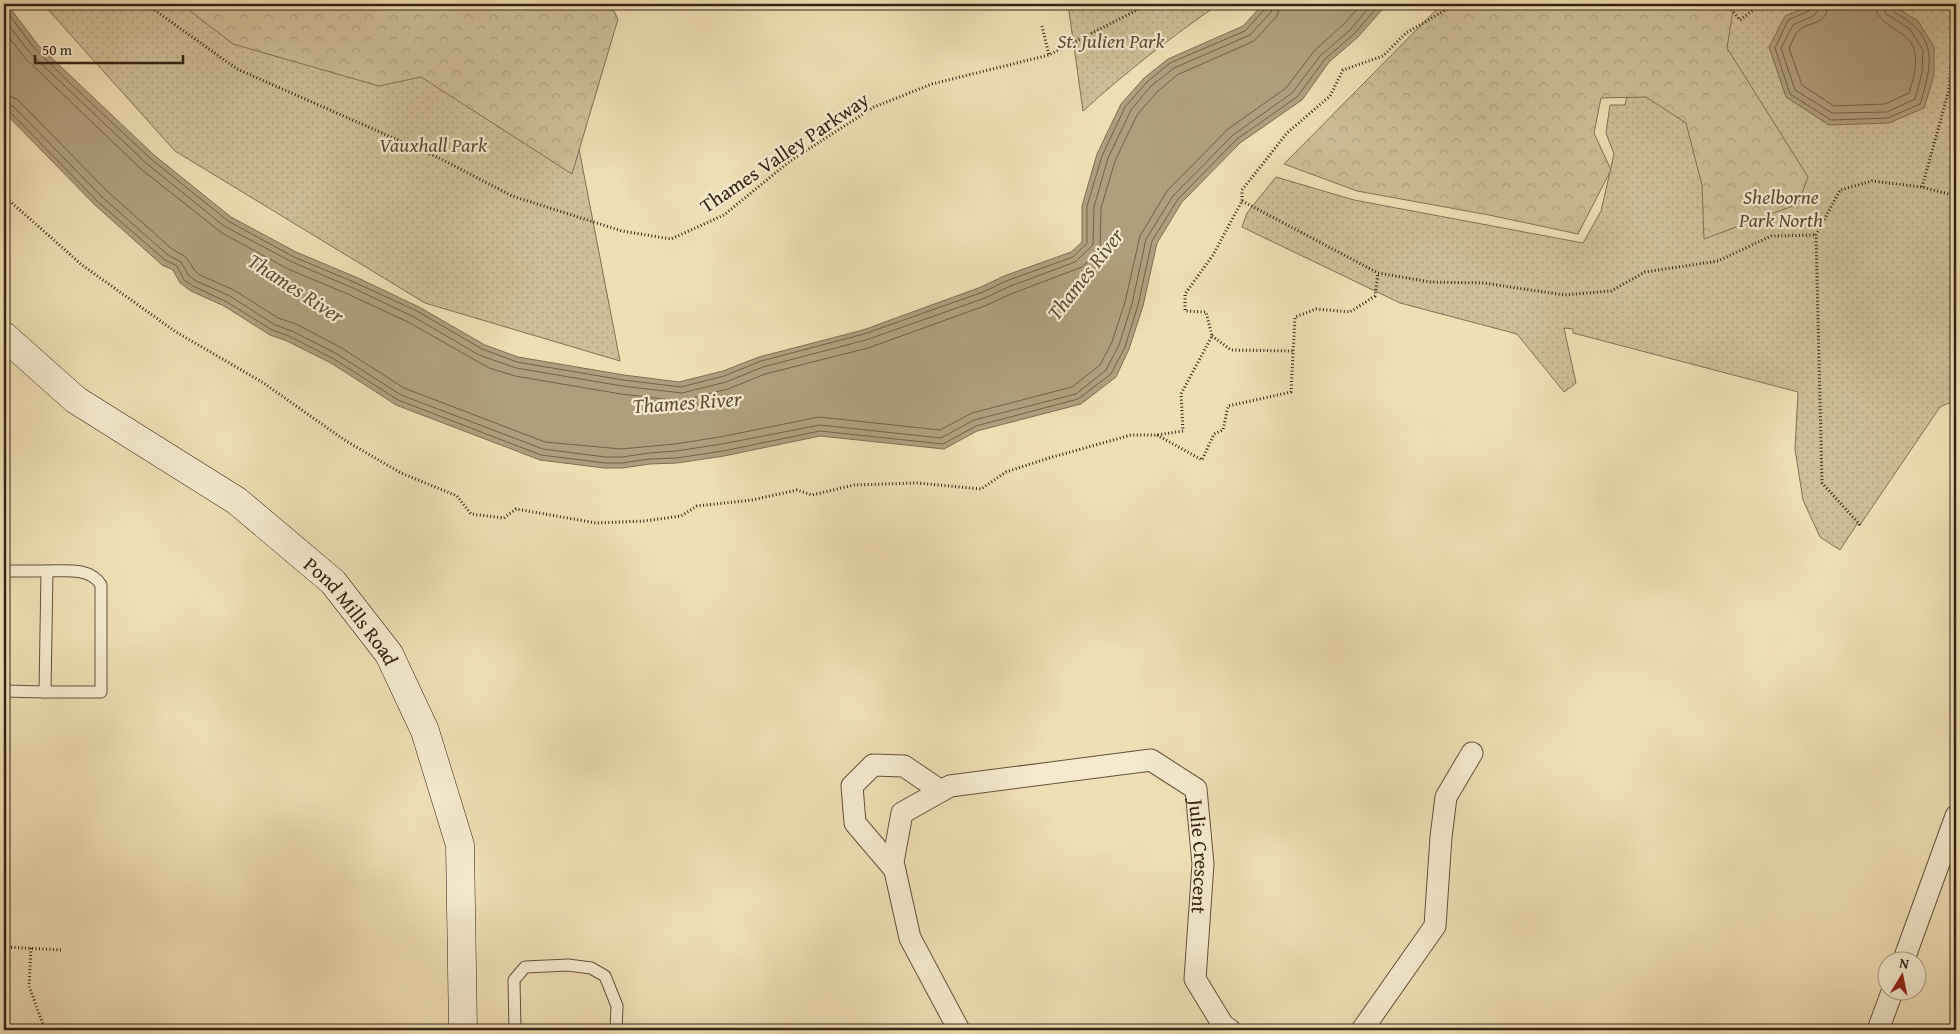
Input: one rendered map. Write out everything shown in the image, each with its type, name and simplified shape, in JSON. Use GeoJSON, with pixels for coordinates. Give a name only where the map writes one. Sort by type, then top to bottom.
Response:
{"type":"FeatureCollection","features":[{"type":"Feature","properties":{"kind":"main road","name":"Pond Mills Road"},"geometry":{"type":"LineString","coordinates":[[7,345],[76,400],[237,502],[252,514],[333,582],[389,654],[425,731],[460,845],[463,1030]]}},
{"type":"Feature","properties":{"kind":"street"},"geometry":{"type":"LineString","coordinates":[[1362,1030],[1435,926],[1441,837],[1446,797],[1472,753]]}},
{"type":"Feature","properties":{"kind":"street","name":"Julie Crescent"},"geometry":{"type":"LineString","coordinates":[[959,1030],[910,938],[893,862],[902,813],[950,786],[1151,760],[1196,789],[1203,864],[1195,979],[1223,1025],[1230,1030]]}},
{"type":"Feature","properties":{"kind":"street","name":"Julie Crescent"},"geometry":{"type":"LineString","coordinates":[[895,870],[855,823],[852,786],[873,765],[904,766],[941,791]]}},
{"type":"Feature","properties":{"kind":"street"},"geometry":{"type":"LineString","coordinates":[[1907,952],[1956,816]]}},
{"type":"Feature","properties":{"kind":"street"},"geometry":{"type":"LineString","coordinates":[[1878,1030],[1888,1002]]}},
{"type":"Feature","properties":{"kind":"lane"},"geometry":{"type":"LineString","coordinates":[[4,570],[77,571],[89,574],[101,584],[101,692],[4,691]]}},
{"type":"Feature","properties":{"kind":"lane"},"geometry":{"type":"LineString","coordinates":[[45,692],[47,572]]}},
{"type":"Feature","properties":{"kind":"lane"},"geometry":{"type":"LineString","coordinates":[[515,1030],[514,980],[526,967],[568,964],[591,968],[604,976],[617,1006],[616,1030]]}},
{"type":"Feature","properties":{"kind":"path","name":"Thames Valley Parkway"},"geometry":{"type":"LineString","coordinates":[[146,4],[237,69],[441,159],[512,196],[622,231],[671,238],[724,215],[790,161],[874,106],[932,84],[1049,55],[1146,4]]}},
{"type":"Feature","properties":{"kind":"path"},"geometry":{"type":"LineString","coordinates":[[1294,351],[1231,350],[1212,336],[1206,312],[1185,311],[1185,294],[1214,255],[1242,201],[1242,190],[1287,133],[1330,96],[1343,70],[1383,56],[1406,33],[1456,4]]}},
{"type":"Feature","properties":{"kind":"path"},"geometry":{"type":"LineString","coordinates":[[1727,4],[1740,20],[1761,4]]}},
{"type":"Feature","properties":{"kind":"path"},"geometry":{"type":"LineString","coordinates":[[1922,187],[1949,90],[1956,5]]}},
{"type":"Feature","properties":{"kind":"path"},"geometry":{"type":"LineString","coordinates":[[1042,26],[1049,55]]}},
{"type":"Feature","properties":{"kind":"path"},"geometry":{"type":"LineString","coordinates":[[1860,526],[1822,483],[1816,235],[1840,190],[1872,181],[1922,187],[1956,196]]}},
{"type":"Feature","properties":{"kind":"path"},"geometry":{"type":"LineString","coordinates":[[4,196],[82,265],[176,332],[262,382],[354,446],[401,473],[457,496],[471,514],[504,518],[516,509],[596,524],[644,521],[681,516],[697,506],[752,500],[798,490],[812,495],[854,484],[917,483],[981,489],[1006,472],[1049,458],[1131,435],[1157,435],[1183,431],[1181,394],[1212,336]]}},
{"type":"Feature","properties":{"kind":"path"},"geometry":{"type":"LineString","coordinates":[[1242,201],[1378,274],[1430,282],[1484,283],[1564,295],[1611,291],[1645,272],[1718,261],[1770,236],[1816,235]]}},
{"type":"Feature","properties":{"kind":"path"},"geometry":{"type":"LineString","coordinates":[[1157,435],[1202,460],[1214,434],[1223,430],[1228,406],[1291,392],[1295,316],[1316,310],[1350,312],[1375,296],[1378,274]]}},
{"type":"Feature","properties":{"kind":"path"},"geometry":{"type":"LineString","coordinates":[[4,947],[62,950]]}},
{"type":"Feature","properties":{"kind":"path"},"geometry":{"type":"LineString","coordinates":[[31,948],[29,986],[45,1030]]}},
{"type":"Feature","properties":{"kind":"green space","name":"Vauxhall Park"},"geometry":{"type":"Polygon","coordinates":[[[43,4],[551,4],[620,361],[425,303],[175,151],[43,4]]]}},
{"type":"Feature","properties":{"kind":"green space"},"geometry":{"type":"Polygon","coordinates":[[[181,4],[610,4],[618,19],[572,174],[421,77],[379,86],[233,44],[181,4]]]}},
{"type":"Feature","properties":{"kind":"green space","name":"St. Julien Park"},"geometry":{"type":"Polygon","coordinates":[[[1068,4],[1219,4],[1149,55],[1083,111],[1068,4]]]}},
{"type":"Feature","properties":{"kind":"green space"},"geometry":{"type":"Polygon","coordinates":[[[1442,4],[1734,4],[1727,48],[1808,177],[1798,204],[1704,239],[1702,185],[1686,123],[1646,97],[1601,98],[1594,133],[1611,170],[1578,234],[1489,215],[1357,191],[1284,164],[1442,4]]]}},
{"type":"Feature","properties":{"kind":"green space","name":"Shelborne Park North"},"geometry":{"type":"Polygon","coordinates":[[[1648,4],[1956,4],[1956,400],[1940,407],[1860,525],[1857,524],[1840,550],[1820,537],[1803,500],[1795,449],[1798,392],[1573,333],[1573,329],[1564,328],[1576,383],[1564,392],[1517,334],[1400,303],[1242,227],[1247,213],[1276,177],[1354,200],[1583,243],[1601,211],[1614,154],[1606,133],[1610,105],[1625,105],[1648,4]]]}},
{"type":"Feature","properties":{"kind":"water","name":"Thames River"},"geometry":{"type":"Polygon","coordinates":[[[4,4],[7,4],[38,45],[154,155],[231,217],[296,252],[358,278],[419,307],[485,345],[518,357],[624,375],[679,382],[723,371],[759,357],[863,330],[1071,252],[1082,242],[1082,206],[1097,154],[1121,104],[1144,78],[1168,59],[1243,26],[1263,4],[1387,4],[1358,37],[1329,62],[1302,100],[1240,143],[1182,202],[1157,243],[1143,306],[1129,349],[1116,377],[1081,404],[977,431],[944,449],[820,436],[724,456],[677,463],[604,468],[540,460],[396,405],[331,363],[287,341],[270,335],[224,306],[191,291],[180,283],[173,270],[162,265],[95,205],[4,112],[4,4]]]}},
{"type":"Feature","properties":{"kind":"water"},"geometry":{"type":"Polygon","coordinates":[[[1815,4],[1891,4],[1918,21],[1934,47],[1934,75],[1924,108],[1889,123],[1829,125],[1786,97],[1769,47],[1785,16],[1815,4]]]}}]}
